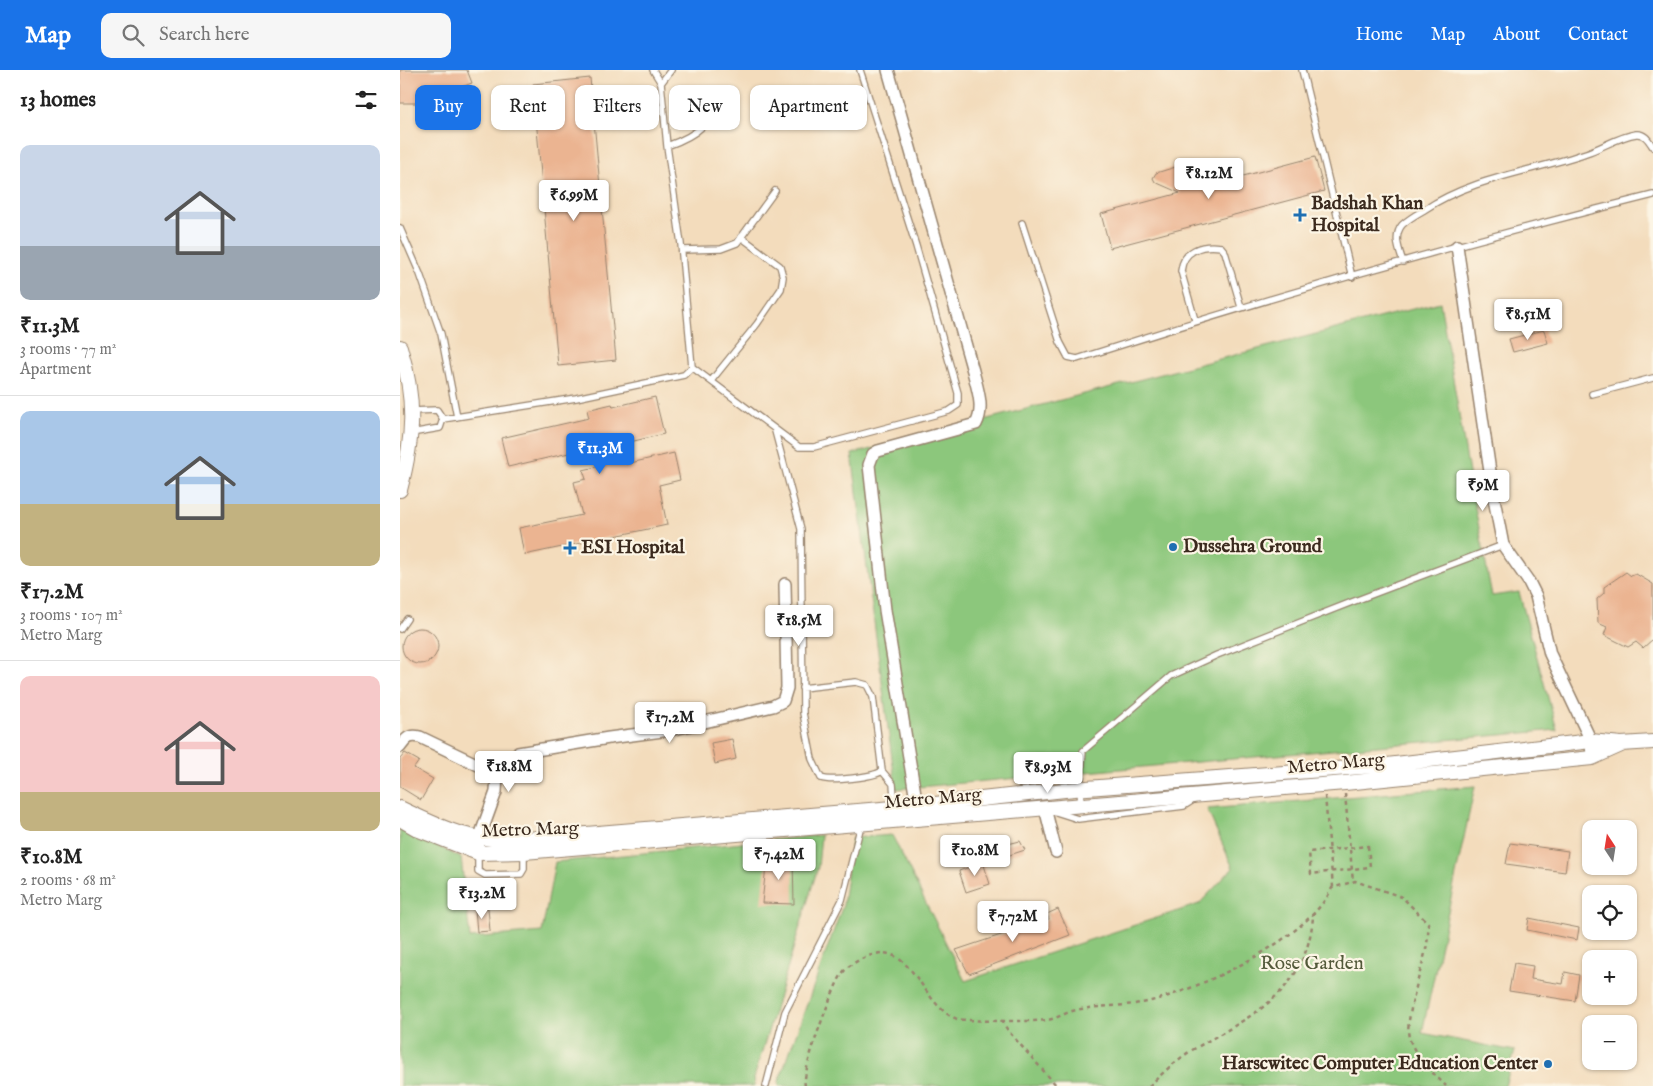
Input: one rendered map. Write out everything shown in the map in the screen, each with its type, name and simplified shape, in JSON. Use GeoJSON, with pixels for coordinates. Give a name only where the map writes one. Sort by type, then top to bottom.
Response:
{"type":"FeatureCollection","features":[{"type":"Feature","properties":{"kind":"street"},"geometry":{"type":"LineString","coordinates":[[888,70],[973,371],[980,404],[980,418],[976,424],[878,451],[870,460],[885,610],[917,806]]}},
{"type":"Feature","properties":{"kind":"street"},"geometry":{"type":"LineString","coordinates":[[1457,246],[1494,499],[1503,546],[1532,586],[1550,654],[1590,741],[1592,758]]}},
{"type":"Feature","properties":{"kind":"street"},"geometry":{"type":"LineString","coordinates":[[400,347],[408,372],[412,411],[410,450],[400,490]]}},
{"type":"Feature","properties":{"kind":"street"},"geometry":{"type":"LineString","coordinates":[[478,846],[496,792],[498,774],[512,757],[522,751],[670,730],[779,704],[785,698],[787,688],[785,584]]}},
{"type":"Feature","properties":{"kind":"street"},"geometry":{"type":"LineString","coordinates":[[400,747],[412,735],[420,737],[498,774]]}},
{"type":"Feature","properties":{"kind":"street","name":"Metro Marg"},"geometry":{"type":"LineString","coordinates":[[400,819],[419,830],[478,846],[524,852],[861,817],[895,808],[1080,788],[1387,765],[1590,741],[1621,744],[1653,742]]}},
{"type":"Feature","properties":{"kind":"street","name":"Metro Marg"},"geometry":{"type":"LineString","coordinates":[[400,808],[478,846],[515,840],[602,833],[1044,808],[1345,783],[1592,758],[1621,744]]}},
{"type":"Feature","properties":{"kind":"street"},"geometry":{"type":"LineString","coordinates":[[1044,808],[1056,852]]}},
{"type":"Feature","properties":{"kind":"lane"},"geometry":{"type":"LineString","coordinates":[[653,70],[662,83],[667,146],[682,250],[692,367],[775,431],[799,447],[814,446],[949,411],[958,405],[958,393],[916,246],[860,70]]}},
{"type":"Feature","properties":{"kind":"lane"},"geometry":{"type":"LineString","coordinates":[[662,83],[671,70]]}},
{"type":"Feature","properties":{"kind":"lane"},"geometry":{"type":"LineString","coordinates":[[1302,70],[1352,277]]}},
{"type":"Feature","properties":{"kind":"lane"},"geometry":{"type":"LineString","coordinates":[[667,146],[697,133],[700,130]]}},
{"type":"Feature","properties":{"kind":"lane"},"geometry":{"type":"LineString","coordinates":[[1403,262],[1397,242],[1397,233],[1402,226],[1433,203],[1448,196],[1481,183],[1585,154],[1636,134],[1647,138],[1653,147]]}},
{"type":"Feature","properties":{"kind":"lane"},"geometry":{"type":"LineString","coordinates":[[682,250],[721,249],[737,243],[776,191]]}},
{"type":"Feature","properties":{"kind":"lane"},"geometry":{"type":"LineString","coordinates":[[1022,223],[1048,309],[1068,357],[1077,359],[1195,320],[1457,246],[1653,195]]}},
{"type":"Feature","properties":{"kind":"lane"},"geometry":{"type":"LineString","coordinates":[[400,228],[424,283],[440,334],[457,417]]}},
{"type":"Feature","properties":{"kind":"lane"},"geometry":{"type":"LineString","coordinates":[[711,381],[757,324],[781,288],[783,277],[780,266],[741,236]]}},
{"type":"Feature","properties":{"kind":"lane"},"geometry":{"type":"LineString","coordinates":[[1195,320],[1182,271],[1182,263],[1194,250],[1202,247],[1221,247],[1225,252],[1241,307]]}},
{"type":"Feature","properties":{"kind":"lane"},"geometry":{"type":"LineString","coordinates":[[443,419],[576,398],[684,375],[692,367]]}},
{"type":"Feature","properties":{"kind":"lane"},"geometry":{"type":"LineString","coordinates":[[1592,394],[1653,378]]}},
{"type":"Feature","properties":{"kind":"lane"},"geometry":{"type":"LineString","coordinates":[[412,411],[437,410],[443,419]]}},
{"type":"Feature","properties":{"kind":"lane"},"geometry":{"type":"LineString","coordinates":[[411,432],[440,428],[443,419]]}},
{"type":"Feature","properties":{"kind":"lane"},"geometry":{"type":"LineString","coordinates":[[775,431],[801,529],[802,688],[807,731],[814,764],[820,778],[831,780],[875,774],[882,771]]}},
{"type":"Feature","properties":{"kind":"lane"},"geometry":{"type":"LineString","coordinates":[[1082,805],[1080,788],[1083,751],[1171,676],[1325,612],[1503,546]]}},
{"type":"Feature","properties":{"kind":"lane"},"geometry":{"type":"LineString","coordinates":[[400,629],[407,619]]}},
{"type":"Feature","properties":{"kind":"lane"},"geometry":{"type":"LineString","coordinates":[[802,688],[856,682],[867,685],[874,697],[882,771],[893,784],[895,808]]}},
{"type":"Feature","properties":{"kind":"lane"},"geometry":{"type":"LineString","coordinates":[[1044,808],[1078,819],[1184,806],[1202,795]]}},
{"type":"Feature","properties":{"kind":"lane"},"geometry":{"type":"LineString","coordinates":[[766,1086],[785,1012],[842,900],[861,817]]}},
{"type":"Feature","properties":{"kind":"lane"},"geometry":{"type":"LineString","coordinates":[[478,846],[478,871],[485,875],[521,874],[524,869],[524,852]]}},
{"type":"Feature","properties":{"kind":"path"},"geometry":{"type":"LineString","coordinates":[[1345,783],[1353,882]]}},
{"type":"Feature","properties":{"kind":"path"},"geometry":{"type":"LineString","coordinates":[[805,1086],[803,1081],[809,1061],[837,984],[845,970],[861,959],[882,953],[895,957],[908,967],[934,1002],[958,1019],[1047,1020],[1076,1010],[1151,1001],[1217,975],[1280,941],[1300,928],[1313,916],[1326,903],[1334,888],[1324,784]]}},
{"type":"Feature","properties":{"kind":"path"},"geometry":{"type":"LineString","coordinates":[[1368,846],[1370,868],[1311,874],[1309,852],[1330,850],[1368,846]]}},
{"type":"Feature","properties":{"kind":"path"},"geometry":{"type":"LineString","coordinates":[[1334,888],[1353,882],[1402,897],[1428,923],[1430,939],[1413,1002],[1408,1036],[1414,1048],[1434,1075],[1446,1086]]}},
{"type":"Feature","properties":{"kind":"path"},"geometry":{"type":"LineString","coordinates":[[1149,1086],[1192,1050],[1231,1030],[1271,1001],[1297,972],[1311,940],[1313,916]]}},
{"type":"Feature","properties":{"kind":"path"},"geometry":{"type":"LineString","coordinates":[[1001,1020],[1057,1086]]}},
{"type":"Feature","properties":{"kind":"green space","name":"Dussehra Ground"},"geometry":{"type":"Polygon","coordinates":[[[1440,302],[1492,596],[1519,592],[1557,730],[896,789],[852,454],[1440,302]]]}},
{"type":"Feature","properties":{"kind":"green space","name":"Rose Garden"},"geometry":{"type":"Polygon","coordinates":[[[1475,786],[1422,1033],[1515,1051],[1505,1086],[779,1086],[779,1081],[843,905],[852,838],[892,835],[965,981],[1199,904],[1233,868],[1207,809],[1475,786]]]}},
{"type":"Feature","properties":{"kind":"green space"},"geometry":{"type":"Polygon","coordinates":[[[400,827],[461,858],[470,938],[542,932],[555,862],[821,835],[818,867],[754,1078],[755,1086],[400,1086],[400,827]]]}},
{"type":"Feature","properties":{"kind":"building"},"geometry":{"type":"Polygon","coordinates":[[[400,70],[467,70],[472,83],[467,85],[415,85],[415,103],[400,103],[400,70]]]}},
{"type":"Feature","properties":{"kind":"building"},"geometry":{"type":"Polygon","coordinates":[[[590,78],[591,85],[575,85],[575,130],[595,130],[616,360],[558,366],[537,130],[565,130],[565,85],[533,84],[590,78]]]}},
{"type":"Feature","properties":{"kind":"building"},"geometry":{"type":"Polygon","coordinates":[[[1315,157],[1324,191],[1110,248],[1101,214],[1180,193],[1155,182],[1153,178],[1156,173],[1192,162],[1198,188],[1315,157]]]}},
{"type":"Feature","properties":{"kind":"building"},"geometry":{"type":"Polygon","coordinates":[[[1544,330],[1548,343],[1513,352],[1509,339],[1544,330]]]}},
{"type":"Feature","properties":{"kind":"building"},"geometry":{"type":"Polygon","coordinates":[[[655,397],[664,434],[621,444],[626,464],[674,453],[680,480],[659,485],[667,525],[524,555],[519,528],[582,515],[574,482],[586,479],[583,470],[600,466],[595,447],[508,467],[501,438],[589,418],[587,410],[612,404],[613,407],[655,397]]]}},
{"type":"Feature","properties":{"kind":"building"},"geometry":{"type":"Polygon","coordinates":[[[1626,572],[1631,576],[1636,574],[1653,584],[1653,639],[1643,648],[1636,642],[1628,647],[1604,635],[1607,627],[1598,623],[1597,599],[1604,593],[1604,587],[1626,572]]]}},
{"type":"Feature","properties":{"kind":"building"},"geometry":{"type":"Polygon","coordinates":[[[420,628],[427,629],[433,633],[437,639],[437,653],[433,659],[427,663],[420,664],[413,663],[407,659],[403,653],[402,646],[403,639],[407,633],[413,629],[420,628]]]}},
{"type":"Feature","properties":{"kind":"building"},"geometry":{"type":"Polygon","coordinates":[[[732,739],[736,759],[715,764],[711,743],[732,739]]]}},
{"type":"Feature","properties":{"kind":"building"},"geometry":{"type":"Polygon","coordinates":[[[405,753],[419,761],[414,768],[433,779],[421,800],[400,787],[400,759],[405,753]]]}},
{"type":"Feature","properties":{"kind":"building"},"geometry":{"type":"Polygon","coordinates":[[[1020,841],[1025,850],[991,861],[989,855],[1001,849],[1000,846],[1020,841]]]}},
{"type":"Feature","properties":{"kind":"building"},"geometry":{"type":"Polygon","coordinates":[[[1510,843],[1568,851],[1565,872],[1506,864],[1510,843]]]}},
{"type":"Feature","properties":{"kind":"building"},"geometry":{"type":"Polygon","coordinates":[[[767,857],[793,857],[794,904],[762,903],[767,857]]]}},
{"type":"Feature","properties":{"kind":"building"},"geometry":{"type":"Polygon","coordinates":[[[983,862],[990,884],[966,892],[959,871],[983,862]]]}},
{"type":"Feature","properties":{"kind":"building"},"geometry":{"type":"Polygon","coordinates":[[[488,908],[490,931],[477,932],[475,909],[488,908]]]}},
{"type":"Feature","properties":{"kind":"building"},"geometry":{"type":"Polygon","coordinates":[[[1058,909],[1070,935],[969,974],[956,950],[1049,919],[1047,914],[1058,909]]]}},
{"type":"Feature","properties":{"kind":"building"},"geometry":{"type":"Polygon","coordinates":[[[1529,918],[1579,928],[1577,940],[1527,930],[1529,918]]]}},
{"type":"Feature","properties":{"kind":"building"},"geometry":{"type":"Polygon","coordinates":[[[1514,963],[1533,966],[1531,979],[1563,984],[1565,972],[1579,975],[1575,1001],[1509,991],[1514,963]]]}},
{"type":"Feature","properties":{"kind":"place","name":"Badshah Khan Hospital"},"geometry":{"type":"Point","coordinates":[1300,215]}},
{"type":"Feature","properties":{"kind":"place","name":"Dussehra Ground"},"geometry":{"type":"Point","coordinates":[1173,547]}},
{"type":"Feature","properties":{"kind":"place","name":"ESI Hospital"},"geometry":{"type":"Point","coordinates":[570,548]}},
{"type":"Feature","properties":{"kind":"place","name":"Harscwitec Computer Education Center"},"geometry":{"type":"Point","coordinates":[1548,1064]}}]}
